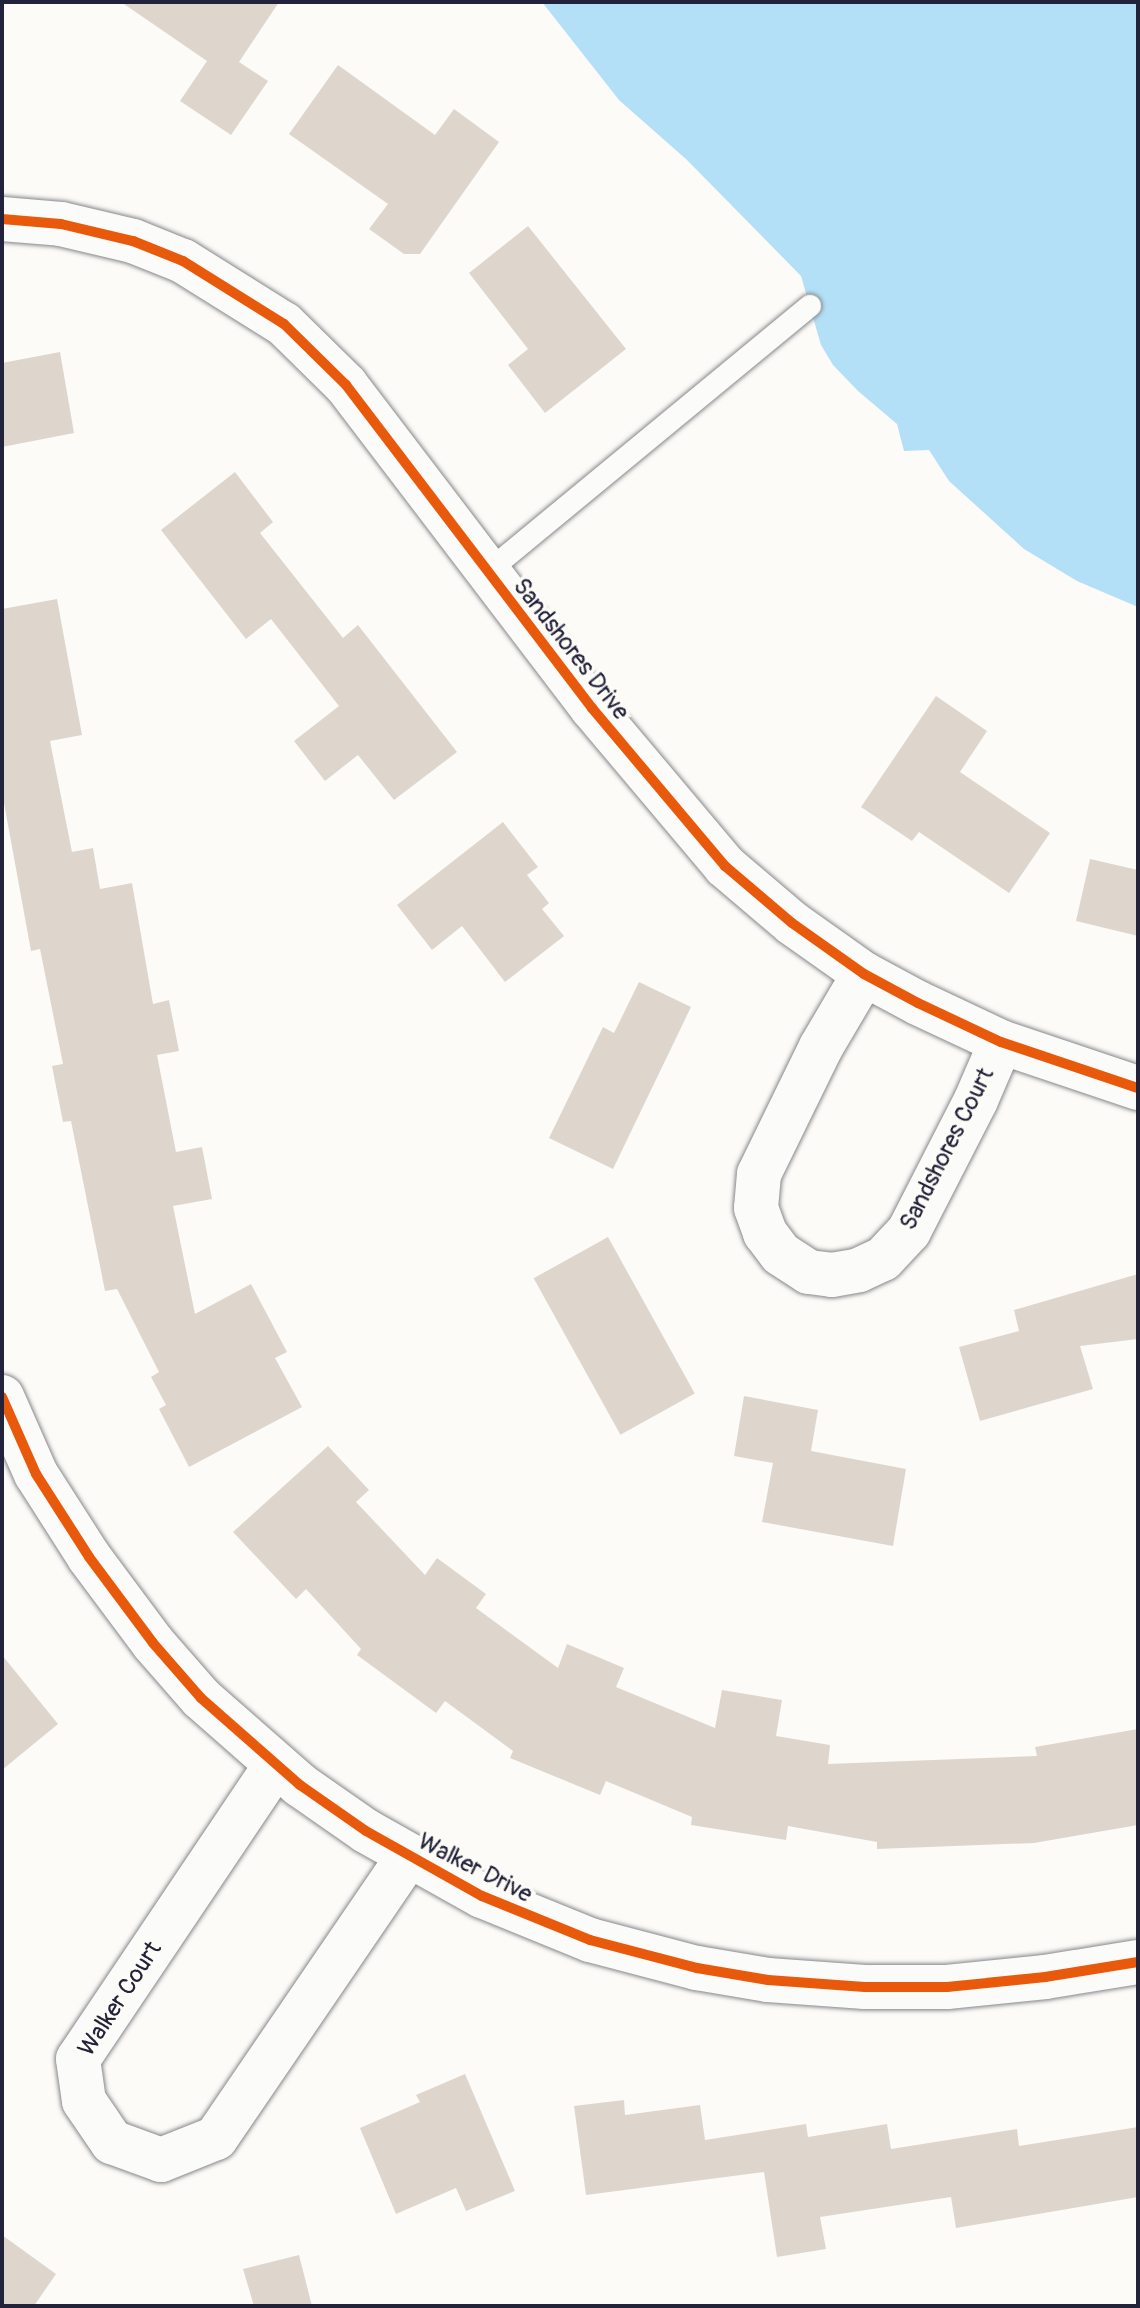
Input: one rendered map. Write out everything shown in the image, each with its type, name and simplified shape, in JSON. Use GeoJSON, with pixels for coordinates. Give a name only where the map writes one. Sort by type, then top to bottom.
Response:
{"type":"FeatureCollection","features":[{"type":"Feature","properties":{"kind":"street","name":"Sandshores Drive"},"geometry":{"type":"LineString","coordinates":[[2,219],[61,224],[133,241],[195,267],[284,324],[346,385],[486,573],[610,731],[725,866],[792,923],[864,974],[1001,1042],[1138,1088]]}},
{"type":"Feature","properties":{"kind":"street","name":"Sandshores Court"},"geometry":{"type":"LineString","coordinates":[[864,974],[821,1047],[759,1174],[756,1208],[765,1233],[781,1254],[809,1272],[832,1275],[859,1270],[883,1259],[909,1231],[976,1100],[1001,1042]]}},
{"type":"Feature","properties":{"kind":"street","name":"Walker Drive"},"geometry":{"type":"LineString","coordinates":[[2,1397],[36,1474],[89,1557],[153,1643],[201,1698],[275,1766],[408,1857],[482,1896],[590,1940],[697,1968],[768,1980],[865,1987],[947,1987],[1045,1977],[1138,1962]]}},
{"type":"Feature","properties":{"kind":"street","name":"Walker Court"},"geometry":{"type":"LineString","coordinates":[[275,1766],[78,2059],[84,2101],[112,2142],[161,2160],[216,2138],[408,1857]]}},
{"type":"Feature","properties":{"kind":"lane"},"geometry":{"type":"LineString","coordinates":[[486,573],[810,306]]}},
{"type":"Feature","properties":{"kind":"water"},"geometry":{"type":"Polygon","coordinates":[[[542,2],[1138,2],[1138,607],[1077,581],[1024,549],[949,481],[929,450],[904,451],[897,424],[858,391],[833,365],[821,345],[801,276],[687,160],[619,100],[542,2]]]}},
{"type":"Feature","properties":{"kind":"building"},"geometry":{"type":"Polygon","coordinates":[[[121,2],[279,2],[239,62],[268,81],[231,135],[180,101],[207,61],[121,2]]]}},
{"type":"Feature","properties":{"kind":"building"},"geometry":{"type":"Polygon","coordinates":[[[338,65],[435,135],[454,109],[499,142],[420,254],[404,254],[369,229],[388,204],[289,134],[338,65]]]}},
{"type":"Feature","properties":{"kind":"building"},"geometry":{"type":"Polygon","coordinates":[[[528,226],[626,349],[545,413],[508,365],[528,349],[469,273],[528,226]]]}},
{"type":"Feature","properties":{"kind":"building"},"geometry":{"type":"Polygon","coordinates":[[[60,352],[74,433],[2,447],[2,363],[60,352]]]}},
{"type":"Feature","properties":{"kind":"building"},"geometry":{"type":"Polygon","coordinates":[[[235,472],[273,522],[260,533],[343,638],[358,625],[457,752],[394,800],[358,755],[325,781],[294,741],[339,706],[271,619],[246,639],[161,530],[235,472]]]}},
{"type":"Feature","properties":{"kind":"building"},"geometry":{"type":"Polygon","coordinates":[[[57,599],[82,735],[50,741],[72,852],[93,848],[100,889],[132,883],[153,1004],[169,1000],[179,1051],[157,1055],[176,1152],[202,1147],[212,1199],[173,1206],[195,1314],[251,1284],[287,1352],[275,1358],[302,1407],[189,1467],[159,1409],[166,1405],[151,1377],[159,1372],[117,1289],[105,1291],[71,1121],[63,1122],[52,1066],[63,1064],[40,949],[31,951],[2,792],[2,609],[57,599]]]}},
{"type":"Feature","properties":{"kind":"building"},"geometry":{"type":"Polygon","coordinates":[[[936,696],[987,731],[960,772],[1050,833],[1009,893],[919,832],[912,841],[861,807],[936,696]]]}},
{"type":"Feature","properties":{"kind":"building"},"geometry":{"type":"Polygon","coordinates":[[[503,822],[538,867],[527,875],[549,903],[542,909],[564,936],[505,982],[462,926],[432,950],[397,905],[503,822]]]}},
{"type":"Feature","properties":{"kind":"building"},"geometry":{"type":"Polygon","coordinates":[[[1090,859],[1138,870],[1138,936],[1076,921],[1090,859]]]}},
{"type":"Feature","properties":{"kind":"building"},"geometry":{"type":"Polygon","coordinates":[[[639,982],[691,1007],[613,1169],[549,1138],[603,1027],[614,1033],[639,982]]]}},
{"type":"Feature","properties":{"kind":"building"},"geometry":{"type":"Polygon","coordinates":[[[608,1237],[695,1394],[620,1435],[534,1278],[608,1237]]]}},
{"type":"Feature","properties":{"kind":"building"},"geometry":{"type":"Polygon","coordinates":[[[1138,1274],[1138,1339],[1080,1346],[1093,1389],[980,1421],[959,1347],[1019,1331],[1014,1310],[1138,1274]]]}},
{"type":"Feature","properties":{"kind":"building"},"geometry":{"type":"Polygon","coordinates":[[[744,1396],[818,1410],[811,1451],[906,1469],[893,1546],[762,1522],[773,1463],[734,1456],[744,1396]]]}},
{"type":"Feature","properties":{"kind":"building"},"geometry":{"type":"Polygon","coordinates":[[[328,1446],[369,1490],[356,1502],[425,1575],[437,1558],[486,1594],[476,1608],[558,1668],[567,1644],[624,1668],[616,1687],[715,1728],[722,1690],[782,1700],[776,1736],[830,1745],[828,1764],[1037,1756],[1035,1747],[1138,1729],[1138,1825],[1034,1843],[877,1849],[877,1842],[788,1826],[786,1840],[691,1825],[692,1817],[606,1781],[600,1795],[510,1758],[513,1751],[445,1701],[436,1713],[357,1655],[361,1649],[306,1589],[296,1599],[233,1532],[328,1446]]]}},
{"type":"Feature","properties":{"kind":"building"},"geometry":{"type":"Polygon","coordinates":[[[2,1655],[58,1724],[2,1770],[2,1655]]]}},
{"type":"Feature","properties":{"kind":"building"},"geometry":{"type":"Polygon","coordinates":[[[465,2074],[515,2191],[466,2211],[456,2188],[396,2214],[360,2128],[420,2102],[416,2095],[465,2074]]]}},
{"type":"Feature","properties":{"kind":"building"},"geometry":{"type":"Polygon","coordinates":[[[624,2100],[625,2115],[700,2105],[705,2140],[806,2124],[808,2137],[887,2124],[891,2149],[1017,2129],[1019,2146],[1138,2127],[1138,2197],[956,2228],[951,2197],[820,2217],[826,2249],[777,2257],[764,2172],[586,2195],[574,2106],[624,2100]]]}},
{"type":"Feature","properties":{"kind":"building"},"geometry":{"type":"Polygon","coordinates":[[[2,2235],[56,2274],[34,2306],[2,2306],[2,2235]]]}},
{"type":"Feature","properties":{"kind":"building"},"geometry":{"type":"Polygon","coordinates":[[[299,2255],[312,2306],[254,2306],[243,2269],[299,2255]]]}},
{"type":"Feature","properties":{"kind":"cycle path"},"geometry":{"type":"LineString","coordinates":[[2,219],[61,224],[133,241],[183,261],[284,324],[346,385],[592,708],[725,866],[792,923],[864,974],[1001,1042],[1138,1088]]}},
{"type":"Feature","properties":{"kind":"cycle path"},"geometry":{"type":"LineString","coordinates":[[2,1397],[36,1474],[89,1557],[153,1643],[201,1698],[300,1785],[366,1831],[482,1896],[590,1940],[697,1968],[768,1980],[865,1987],[947,1987],[1045,1977],[1138,1962]]}}]}
